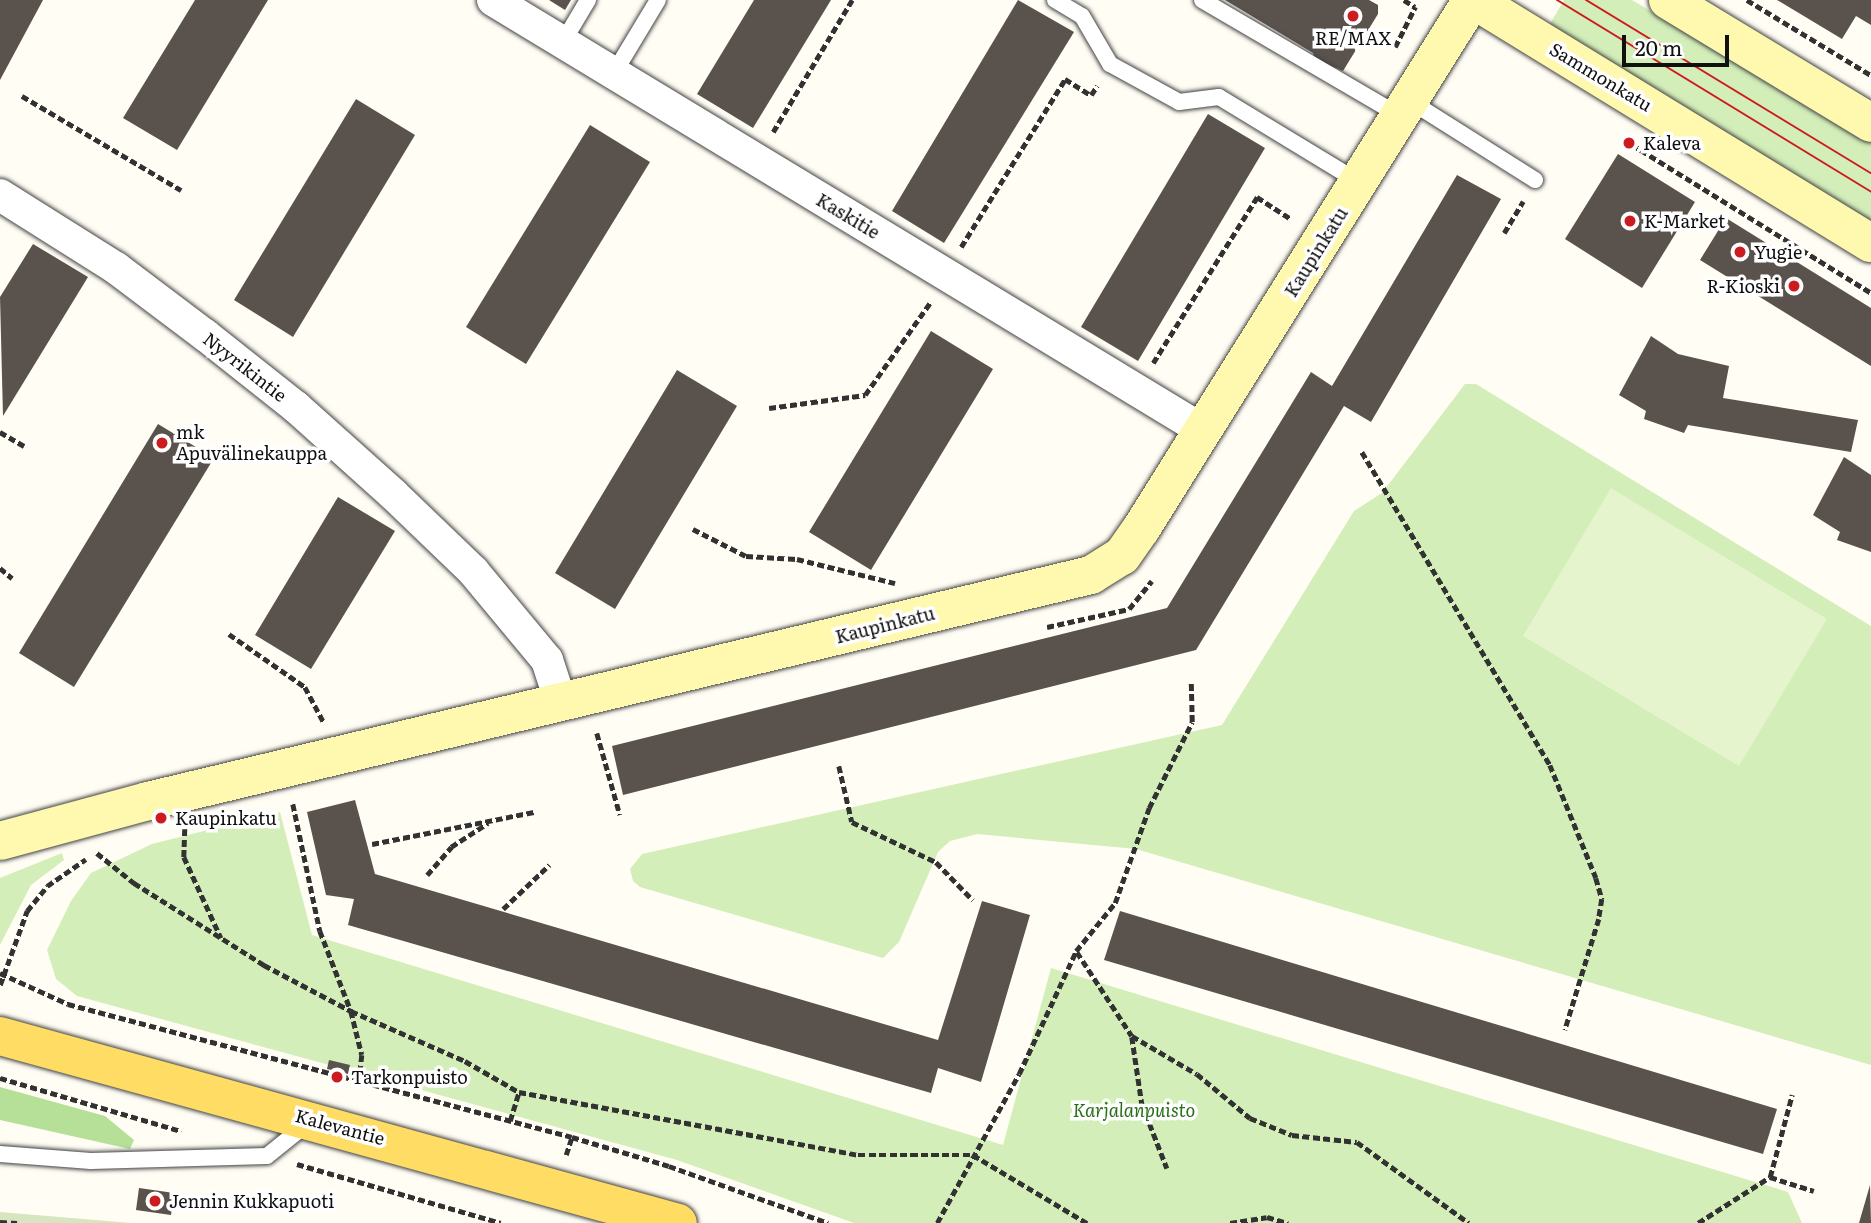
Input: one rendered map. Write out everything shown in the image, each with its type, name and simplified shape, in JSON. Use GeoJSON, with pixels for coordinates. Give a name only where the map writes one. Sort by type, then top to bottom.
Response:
{"type":"FeatureCollection","features":[{"type":"Feature","properties":{"kind":"main road","name":"Kalevantie"},"geometry":{"type":"LineString","coordinates":[[0,1036],[313,1120],[678,1223]]}},
{"type":"Feature","properties":{"kind":"street","name":"Kaskitie"},"geometry":{"type":"LineString","coordinates":[[494,0],[1203,431]]}},
{"type":"Feature","properties":{"kind":"street","name":"Kaupinkatu"},"geometry":{"type":"LineString","coordinates":[[1,840],[64,821],[1091,575],[1122,556],[1473,0]]}},
{"type":"Feature","properties":{"kind":"street","name":"Sammonkatu"},"geometry":{"type":"LineString","coordinates":[[1473,0],[1871,243]]}},
{"type":"Feature","properties":{"kind":"street"},"geometry":{"type":"LineString","coordinates":[[1668,0],[1871,123]]}},
{"type":"Feature","properties":{"kind":"street","name":"Nyyrikintie"},"geometry":{"type":"LineString","coordinates":[[0,195],[116,268],[205,335],[296,407],[393,494],[473,571],[547,660],[561,703]]}},
{"type":"Feature","properties":{"kind":"lane"},"geometry":{"type":"LineString","coordinates":[[562,42],[588,0]]}},
{"type":"Feature","properties":{"kind":"lane"},"geometry":{"type":"LineString","coordinates":[[614,73],[657,0]]}},
{"type":"Feature","properties":{"kind":"lane"},"geometry":{"type":"LineString","coordinates":[[1055,0],[1082,16],[1110,64],[1179,102],[1219,97],[1359,182]]}},
{"type":"Feature","properties":{"kind":"lane"},"geometry":{"type":"LineString","coordinates":[[1202,0],[1366,96],[1405,109],[1535,180]]}},
{"type":"Feature","properties":{"kind":"lane"},"geometry":{"type":"LineString","coordinates":[[0,1154],[91,1161],[267,1156],[313,1120]]}},
{"type":"Feature","properties":{"kind":"path"},"geometry":{"type":"LineString","coordinates":[[756,160],[852,0]]}},
{"type":"Feature","properties":{"kind":"path"},"geometry":{"type":"LineString","coordinates":[[1366,96],[1417,8],[1404,0]]}},
{"type":"Feature","properties":{"kind":"path"},"geometry":{"type":"LineString","coordinates":[[1747,0],[1871,75]]}},
{"type":"Feature","properties":{"kind":"path"},"geometry":{"type":"LineString","coordinates":[[955,257],[1065,79],[1091,95]]}},
{"type":"Feature","properties":{"kind":"path"},"geometry":{"type":"LineString","coordinates":[[22,96],[180,190]]}},
{"type":"Feature","properties":{"kind":"path"},"geometry":{"type":"LineString","coordinates":[[1618,135],[1871,293]]}},
{"type":"Feature","properties":{"kind":"path"},"geometry":{"type":"LineString","coordinates":[[1286,229],[1326,162]]}},
{"type":"Feature","properties":{"kind":"path"},"geometry":{"type":"LineString","coordinates":[[1504,233],[1535,180]]}},
{"type":"Feature","properties":{"kind":"path"},"geometry":{"type":"LineString","coordinates":[[1148,371],[1257,197],[1292,219]]}},
{"type":"Feature","properties":{"kind":"path"},"geometry":{"type":"LineString","coordinates":[[769,408],[864,395],[934,298]]}},
{"type":"Feature","properties":{"kind":"path"},"geometry":{"type":"LineString","coordinates":[[0,432],[24,446]]}},
{"type":"Feature","properties":{"kind":"path"},"geometry":{"type":"LineString","coordinates":[[1362,452],[1545,755],[1596,878],[1602,899],[1599,919],[1565,1030]]}},
{"type":"Feature","properties":{"kind":"path"},"geometry":{"type":"LineString","coordinates":[[693,530],[746,556],[797,559],[895,583]]}},
{"type":"Feature","properties":{"kind":"path"},"geometry":{"type":"LineString","coordinates":[[0,568],[12,578]]}},
{"type":"Feature","properties":{"kind":"path"},"geometry":{"type":"LineString","coordinates":[[894,591],[906,588]]}},
{"type":"Feature","properties":{"kind":"path"},"geometry":{"type":"LineString","coordinates":[[229,634],[305,687],[326,726],[313,729]]}},
{"type":"Feature","properties":{"kind":"path"},"geometry":{"type":"LineString","coordinates":[[937,1223],[1019,1074],[1076,951],[1115,903],[1149,808],[1192,722],[1191,680]]}},
{"type":"Feature","properties":{"kind":"path"},"geometry":{"type":"LineString","coordinates":[[597,733],[620,814]]}},
{"type":"Feature","properties":{"kind":"path"},"geometry":{"type":"LineString","coordinates":[[839,766],[852,822],[936,862],[973,900]]}},
{"type":"Feature","properties":{"kind":"path"},"geometry":{"type":"LineString","coordinates":[[193,790],[183,841],[184,856],[222,938]]}},
{"type":"Feature","properties":{"kind":"path"},"geometry":{"type":"LineString","coordinates":[[293,804],[320,931],[351,1011],[362,1055],[359,1082]]}},
{"type":"Feature","properties":{"kind":"path"},"geometry":{"type":"LineString","coordinates":[[372,844],[534,812]]}},
{"type":"Feature","properties":{"kind":"path"},"geometry":{"type":"LineString","coordinates":[[64,821],[134,883],[222,938],[351,1011],[466,1061],[519,1092],[858,1155],[973,1155],[1087,1223]]}},
{"type":"Feature","properties":{"kind":"path"},"geometry":{"type":"LineString","coordinates":[[427,875],[451,847],[492,821]]}},
{"type":"Feature","properties":{"kind":"path"},"geometry":{"type":"LineString","coordinates":[[503,909],[549,865]]}},
{"type":"Feature","properties":{"kind":"path"},"geometry":{"type":"LineString","coordinates":[[1076,951],[1132,1036],[1142,1104],[1167,1168]]}},
{"type":"Feature","properties":{"kind":"path"},"geometry":{"type":"LineString","coordinates":[[0,985],[2,974],[68,1003],[669,1166],[828,1223]]}},
{"type":"Feature","properties":{"kind":"path"},"geometry":{"type":"LineString","coordinates":[[1132,1036],[1197,1074],[1270,1130],[1357,1142],[1469,1223]]}},
{"type":"Feature","properties":{"kind":"path"},"geometry":{"type":"LineString","coordinates":[[510,1121],[519,1092]]}},
{"type":"Feature","properties":{"kind":"path"},"geometry":{"type":"LineString","coordinates":[[1698,1223],[1770,1177],[1792,1095]]}},
{"type":"Feature","properties":{"kind":"path"},"geometry":{"type":"LineString","coordinates":[[1770,1177],[1814,1191]]}},
{"type":"Feature","properties":{"kind":"path"},"geometry":{"type":"LineString","coordinates":[[1230,1223],[1267,1217],[1288,1223]]}},
{"type":"Feature","properties":{"kind":"path"},"geometry":{"type":"LineString","coordinates":[[0,1222],[17,1223]]}},
{"type":"Feature","properties":{"kind":"green space"},"geometry":{"type":"Polygon","coordinates":[[[1564,0],[1632,0],[1871,141],[1871,228],[1550,24],[1564,0]]]}},
{"type":"Feature","properties":{"kind":"green space"},"geometry":{"type":"Polygon","coordinates":[[[1465,384],[1476,384],[1871,626],[1871,1065],[1136,849],[977,834],[950,841],[938,852],[899,942],[883,958],[640,887],[633,881],[630,869],[642,854],[1222,725],[1354,511],[1382,493],[1465,384]]]}},
{"type":"Feature","properties":{"kind":"green space"},"geometry":{"type":"Polygon","coordinates":[[[1611,488],[1827,619],[1739,766],[1523,636],[1611,488]]]}},
{"type":"Feature","properties":{"kind":"green space","name":"Karjalanpuisto"},"geometry":{"type":"Polygon","coordinates":[[[280,812],[312,935],[1003,1145],[1051,968],[1788,1192],[1802,1223],[854,1223],[677,1160],[77,996],[56,979],[47,950],[71,901],[91,873],[152,844],[280,812]]]}},
{"type":"Feature","properties":{"kind":"green space"},"geometry":{"type":"Polygon","coordinates":[[[62,853],[64,860],[31,885],[0,945],[0,878],[62,853]]]}},
{"type":"Feature","properties":{"kind":"green space"},"geometry":{"type":"Polygon","coordinates":[[[0,1087],[105,1116],[134,1140],[130,1149],[0,1120],[0,1087]]]}},
{"type":"Feature","properties":{"kind":"green space"},"geometry":{"type":"Polygon","coordinates":[[[0,1212],[131,1223],[0,1223],[0,1212]]]}},
{"type":"Feature","properties":{"kind":"building"},"geometry":{"type":"Polygon","coordinates":[[[0,0],[43,0],[0,80],[0,0]]]}},
{"type":"Feature","properties":{"kind":"building"},"geometry":{"type":"Polygon","coordinates":[[[195,0],[268,0],[177,150],[123,118],[195,0]]]}},
{"type":"Feature","properties":{"kind":"building"},"geometry":{"type":"Polygon","coordinates":[[[549,0],[571,0],[565,10],[549,0]]]}},
{"type":"Feature","properties":{"kind":"building"},"geometry":{"type":"Polygon","coordinates":[[[754,0],[831,0],[753,128],[697,94],[754,0]]]}},
{"type":"Feature","properties":{"kind":"building"},"geometry":{"type":"Polygon","coordinates":[[[1018,0],[1074,32],[944,243],[892,211],[1018,0]]]}},
{"type":"Feature","properties":{"kind":"building"},"geometry":{"type":"Polygon","coordinates":[[[1225,0],[1369,0],[1378,5],[1378,14],[1343,71],[1315,59],[1313,53],[1225,0]]]}},
{"type":"Feature","properties":{"kind":"building"},"geometry":{"type":"Polygon","coordinates":[[[1777,0],[1871,0],[1871,25],[1856,16],[1842,39],[1777,0]]]}},
{"type":"Feature","properties":{"kind":"building"},"geometry":{"type":"Polygon","coordinates":[[[356,99],[415,135],[293,337],[234,300],[356,99]]]}},
{"type":"Feature","properties":{"kind":"building"},"geometry":{"type":"Polygon","coordinates":[[[1208,114],[1265,148],[1138,361],[1081,327],[1208,114]]]}},
{"type":"Feature","properties":{"kind":"building"},"geometry":{"type":"Polygon","coordinates":[[[590,125],[650,162],[526,364],[466,327],[590,125]]]}},
{"type":"Feature","properties":{"kind":"building","name":"K-Market"},"geometry":{"type":"Polygon","coordinates":[[[1618,154],[1695,202],[1642,288],[1565,239],[1618,154]]]}},
{"type":"Feature","properties":{"kind":"building"},"geometry":{"type":"Polygon","coordinates":[[[1457,175],[1501,199],[1371,422],[1344,406],[1196,650],[623,795],[612,746],[1167,608],[1311,372],[1332,386],[1457,175]]]}},
{"type":"Feature","properties":{"kind":"building"},"geometry":{"type":"Polygon","coordinates":[[[1726,218],[1871,308],[1871,366],[1700,260],[1726,218]]]}},
{"type":"Feature","properties":{"kind":"building"},"geometry":{"type":"Polygon","coordinates":[[[33,244],[88,277],[3,416],[0,297],[33,244]]]}},
{"type":"Feature","properties":{"kind":"building"},"geometry":{"type":"Polygon","coordinates":[[[931,331],[993,369],[871,570],[809,532],[931,331]]]}},
{"type":"Feature","properties":{"kind":"building"},"geometry":{"type":"Polygon","coordinates":[[[1651,336],[1678,354],[1729,366],[1723,398],[1858,420],[1851,452],[1688,425],[1684,433],[1644,419],[1646,411],[1619,395],[1651,336]]]}},
{"type":"Feature","properties":{"kind":"building"},"geometry":{"type":"Polygon","coordinates":[[[677,370],[737,406],[615,609],[555,573],[677,370]]]}},
{"type":"Feature","properties":{"kind":"building"},"geometry":{"type":"Polygon","coordinates":[[[158,424],[214,458],[74,687],[19,653],[158,424]]]}},
{"type":"Feature","properties":{"kind":"building"},"geometry":{"type":"Polygon","coordinates":[[[1844,457],[1871,475],[1871,552],[1837,540],[1840,532],[1813,515],[1844,457]]]}},
{"type":"Feature","properties":{"kind":"building"},"geometry":{"type":"Polygon","coordinates":[[[338,497],[395,531],[311,669],[255,635],[338,497]]]}},
{"type":"Feature","properties":{"kind":"building"},"geometry":{"type":"Polygon","coordinates":[[[355,800],[375,874],[938,1040],[982,901],[1030,915],[981,1082],[938,1068],[931,1093],[348,925],[354,899],[326,895],[307,812],[355,800]]]}},
{"type":"Feature","properties":{"kind":"building"},"geometry":{"type":"Polygon","coordinates":[[[1120,911],[1777,1109],[1763,1154],[1104,960],[1120,911]]]}},
{"type":"Feature","properties":{"kind":"building"},"geometry":{"type":"Polygon","coordinates":[[[329,1060],[350,1065],[348,1074],[327,1069],[329,1060]]]}},
{"type":"Feature","properties":{"kind":"building"},"geometry":{"type":"Polygon","coordinates":[[[1870,1185],[1871,1223],[1859,1223],[1870,1185]]]}},
{"type":"Feature","properties":{"kind":"building","name":"Jennin Kukkapuoti"},"geometry":{"type":"Polygon","coordinates":[[[139,1188],[174,1193],[171,1215],[136,1210],[139,1188]]]}},
{"type":"Feature","properties":{"kind":"tram line"},"geometry":{"type":"LineString","coordinates":[[1557,0],[1871,192]]}},
{"type":"Feature","properties":{"kind":"tram line"},"geometry":{"type":"LineString","coordinates":[[1586,0],[1871,173]]}},
{"type":"Feature","properties":{"kind":"place","name":"RE/MAX"},"geometry":{"type":"Point","coordinates":[1353,16]}},
{"type":"Feature","properties":{"kind":"place","name":"Kaleva"},"geometry":{"type":"Point","coordinates":[1629,143]}},
{"type":"Feature","properties":{"kind":"place","name":"K-Market"},"geometry":{"type":"Point","coordinates":[1630,221]}},
{"type":"Feature","properties":{"kind":"place","name":"Yugie"},"geometry":{"type":"Point","coordinates":[1740,252]}},
{"type":"Feature","properties":{"kind":"place","name":"R-Kioski"},"geometry":{"type":"Point","coordinates":[1794,286]}},
{"type":"Feature","properties":{"kind":"place","name":"mk Apuvälinekauppa"},"geometry":{"type":"Point","coordinates":[162,443]}},
{"type":"Feature","properties":{"kind":"place","name":"Kaupinkatu"},"geometry":{"type":"Point","coordinates":[161,818]}},
{"type":"Feature","properties":{"kind":"place","name":"Tarkonpuisto"},"geometry":{"type":"Point","coordinates":[337,1077]}},
{"type":"Feature","properties":{"kind":"place","name":"Jennin Kukkapuoti"},"geometry":{"type":"Point","coordinates":[155,1201]}}]}
